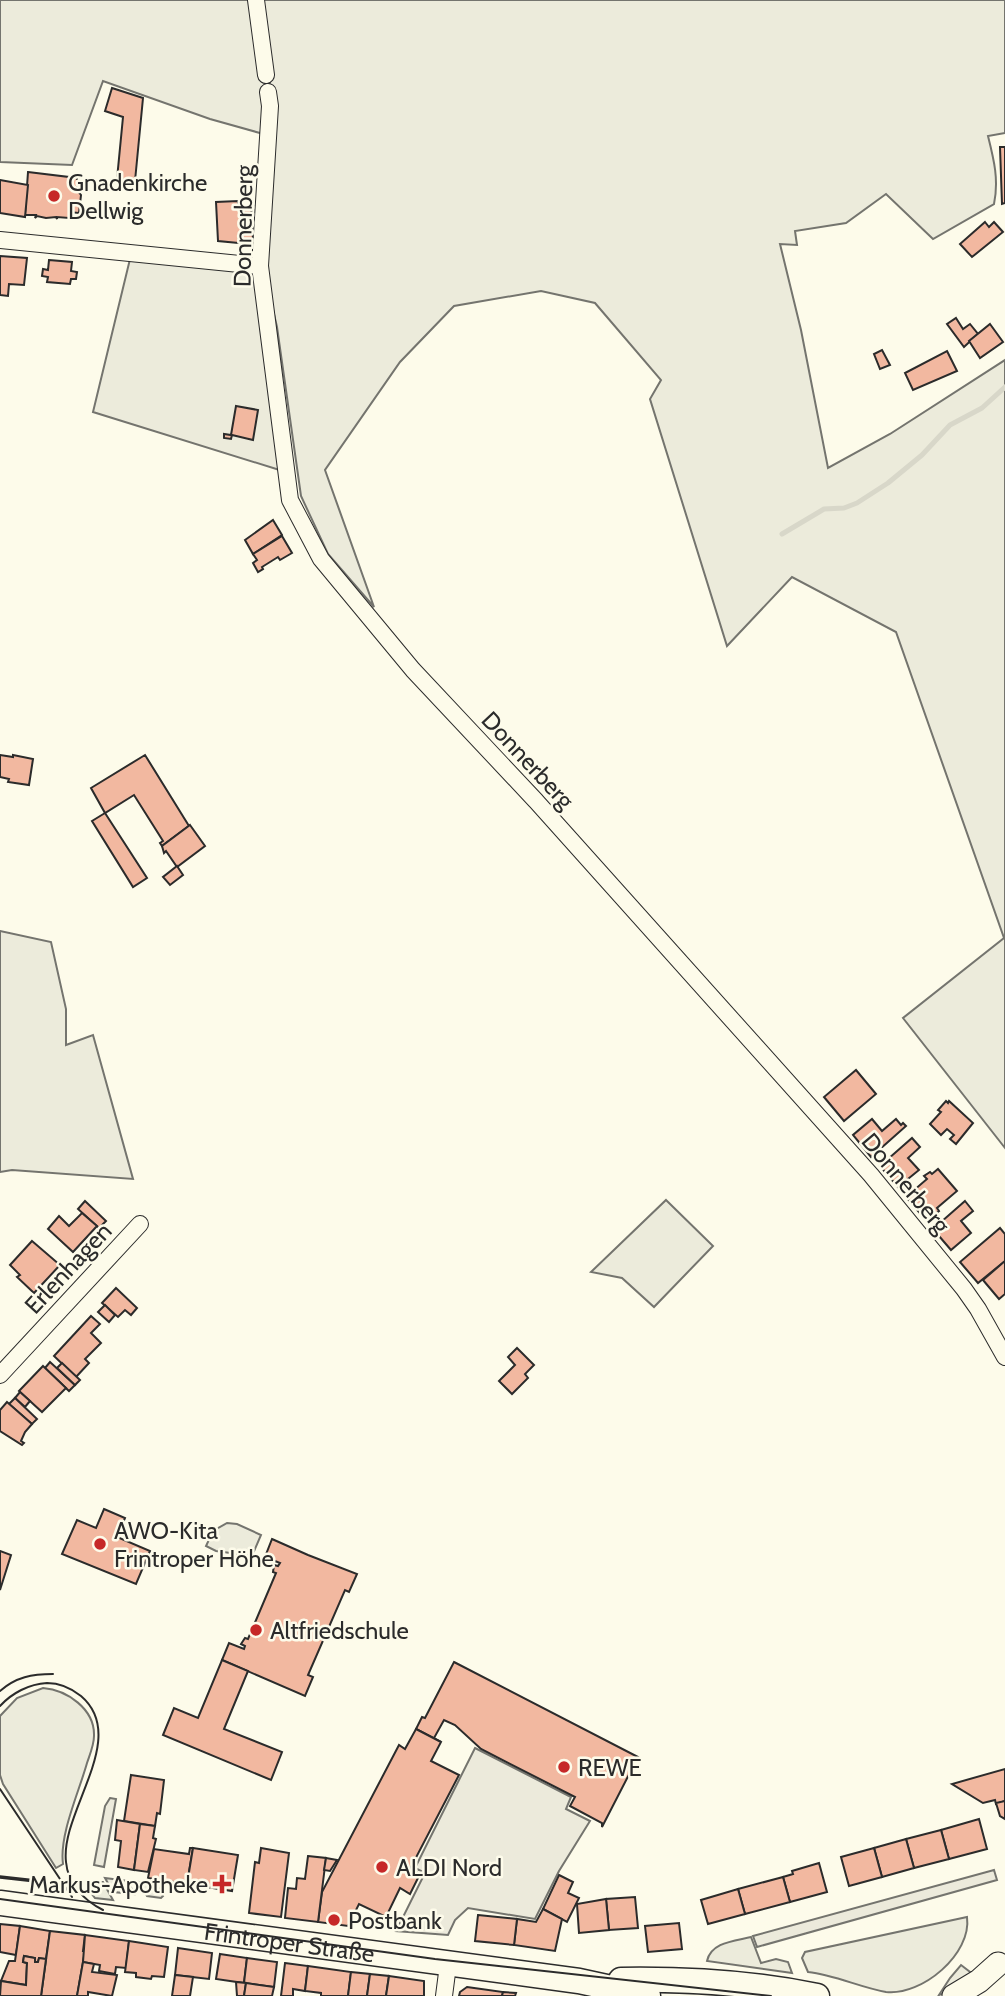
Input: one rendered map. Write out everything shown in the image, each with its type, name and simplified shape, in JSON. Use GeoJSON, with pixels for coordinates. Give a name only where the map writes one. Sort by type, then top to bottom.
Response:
{"type":"FeatureCollection","features":[{"type":"Feature","properties":{"kind":"main road","name":"Frintroper Straße"},"geometry":{"type":"LineString","coordinates":[[0,1903],[579,1981],[648,1996]]}},
{"type":"Feature","properties":{"kind":"main road","name":"Frintroper Straße"},"geometry":{"type":"LineString","coordinates":[[579,1981],[671,1981],[760,1988],[817,1996]]}},
{"type":"Feature","properties":{"kind":"street","name":"Donnerberg"},"geometry":{"type":"LineString","coordinates":[[256,0],[271,106],[260,266],[290,500],[321,559],[413,670],[536,801],[871,1175],[964,1289],[1005,1357]]}},
{"type":"Feature","properties":{"kind":"street"},"geometry":{"type":"LineString","coordinates":[[0,240],[260,266]]}},
{"type":"Feature","properties":{"kind":"street","name":"Erlenhagen"},"geometry":{"type":"LineString","coordinates":[[0,1375],[140,1224]]}},
{"type":"Feature","properties":{"kind":"street"},"geometry":{"type":"LineString","coordinates":[[954,1996],[979,1981],[1002,1958]]}},
{"type":"Feature","properties":{"kind":"street"},"geometry":{"type":"LineString","coordinates":[[981,1996],[1002,1958]]}},
{"type":"Feature","properties":{"kind":"street"},"geometry":{"type":"LineString","coordinates":[[444,1996],[448,1965]]}},
{"type":"Feature","properties":{"kind":"shaded area"},"geometry":{"type":"Polygon","coordinates":[[[0,0],[254,0],[268,105],[267,135],[210,119],[103,81],[72,165],[0,162],[0,0]]]}},
{"type":"Feature","properties":{"kind":"shaded area"},"geometry":{"type":"Polygon","coordinates":[[[258,0],[1005,0],[1005,133],[988,136],[996,178],[994,204],[933,239],[886,194],[846,223],[795,231],[797,245],[780,244],[801,330],[828,468],[890,434],[1005,360],[1005,1148],[903,1018],[1004,938],[896,632],[792,577],[727,646],[650,399],[661,380],[595,303],[541,291],[454,306],[400,362],[325,470],[374,607],[328,554],[301,496],[277,327],[263,267],[273,107],[258,0]]]}},
{"type":"Feature","properties":{"kind":"shaded area"},"geometry":{"type":"Polygon","coordinates":[[[130,259],[257,270],[286,472],[93,412],[130,259]]]}},
{"type":"Feature","properties":{"kind":"shaded area"},"geometry":{"type":"Polygon","coordinates":[[[0,931],[51,942],[66,1009],[66,1045],[93,1035],[133,1179],[12,1170],[0,1172],[0,931]]]}},
{"type":"Feature","properties":{"kind":"shaded area"},"geometry":{"type":"Polygon","coordinates":[[[666,1200],[713,1246],[654,1307],[622,1278],[591,1272],[666,1200]]]}},
{"type":"Feature","properties":{"kind":"shaded area"},"geometry":{"type":"Polygon","coordinates":[[[227,1523],[237,1524],[261,1535],[252,1556],[216,1551],[206,1546],[213,1531],[227,1523]]]}},
{"type":"Feature","properties":{"kind":"shaded area"},"geometry":{"type":"Polygon","coordinates":[[[43,1688],[70,1697],[85,1709],[93,1726],[94,1736],[67,1827],[63,1864],[56,1868],[0,1775],[0,1716],[17,1698],[43,1688]]]}},
{"type":"Feature","properties":{"kind":"shaded area"},"geometry":{"type":"Polygon","coordinates":[[[475,1748],[571,1797],[566,1809],[590,1821],[559,1871],[535,1919],[468,1908],[455,1920],[448,1935],[396,1931],[425,1873],[415,1868],[475,1748]]]}},
{"type":"Feature","properties":{"kind":"shaded area"},"geometry":{"type":"Polygon","coordinates":[[[110,1798],[116,1799],[104,1867],[94,1865],[105,1806],[110,1798]]]}},
{"type":"Feature","properties":{"kind":"shaded area"},"geometry":{"type":"Polygon","coordinates":[[[994,1870],[997,1880],[757,1947],[753,1936],[994,1870]]]}},
{"type":"Feature","properties":{"kind":"shaded area"},"geometry":{"type":"Polygon","coordinates":[[[105,1878],[128,1881],[134,1894],[113,1892],[105,1878]]]}},
{"type":"Feature","properties":{"kind":"shaded area"},"geometry":{"type":"Polygon","coordinates":[[[103,1882],[113,1900],[95,1898],[88,1889],[103,1882]]]}},
{"type":"Feature","properties":{"kind":"shaded area"},"geometry":{"type":"Polygon","coordinates":[[[139,1882],[157,1885],[163,1896],[147,1896],[139,1882]]]}},
{"type":"Feature","properties":{"kind":"shaded area"},"geometry":{"type":"Polygon","coordinates":[[[967,1917],[962,1945],[953,1958],[929,1980],[900,1991],[886,1992],[808,1972],[802,1958],[805,1952],[967,1917]]]}},
{"type":"Feature","properties":{"kind":"shaded area"},"geometry":{"type":"Polygon","coordinates":[[[751,1937],[761,1963],[776,1959],[788,1962],[792,1973],[707,1961],[718,1946],[751,1937]]]}},
{"type":"Feature","properties":{"kind":"shaded area"},"geometry":{"type":"Polygon","coordinates":[[[961,1965],[974,1975],[956,1989],[939,1995],[950,1978],[961,1965]]]}},
{"type":"Feature","properties":{"kind":"building"},"geometry":{"type":"Polygon","coordinates":[[[112,88],[143,98],[135,181],[117,179],[123,117],[105,111],[112,88]]]}},
{"type":"Feature","properties":{"kind":"building"},"geometry":{"type":"Polygon","coordinates":[[[1000,147],[1005,147],[1005,203],[1002,204],[1000,147]]]}},
{"type":"Feature","properties":{"kind":"building","name":"Gnadenkirche Dellwig"},"geometry":{"type":"Polygon","coordinates":[[[28,172],[77,178],[77,190],[81,195],[79,213],[69,212],[69,218],[57,219],[25,215],[28,172]]]}},
{"type":"Feature","properties":{"kind":"building"},"geometry":{"type":"Polygon","coordinates":[[[0,180],[28,185],[25,217],[0,213],[0,180]]]}},
{"type":"Feature","properties":{"kind":"building"},"geometry":{"type":"Polygon","coordinates":[[[238,201],[238,206],[251,206],[253,240],[249,244],[218,241],[216,202],[238,201]]]}},
{"type":"Feature","properties":{"kind":"building"},"geometry":{"type":"Polygon","coordinates":[[[985,222],[989,227],[994,222],[1003,232],[972,257],[960,244],[985,222]]]}},
{"type":"Feature","properties":{"kind":"building"},"geometry":{"type":"Polygon","coordinates":[[[0,256],[27,258],[24,285],[9,284],[8,296],[0,295],[0,256]]]}},
{"type":"Feature","properties":{"kind":"building"},"geometry":{"type":"Polygon","coordinates":[[[49,260],[72,262],[71,271],[77,272],[76,279],[71,279],[70,284],[47,282],[48,277],[42,276],[43,269],[48,270],[49,260]]]}},
{"type":"Feature","properties":{"kind":"building"},"geometry":{"type":"Polygon","coordinates":[[[956,318],[963,329],[970,324],[978,334],[964,347],[947,324],[956,318]]]}},
{"type":"Feature","properties":{"kind":"building"},"geometry":{"type":"Polygon","coordinates":[[[990,324],[1003,342],[980,358],[969,341],[990,324]]]}},
{"type":"Feature","properties":{"kind":"building"},"geometry":{"type":"Polygon","coordinates":[[[882,350],[890,365],[880,369],[874,354],[882,350]]]}},
{"type":"Feature","properties":{"kind":"building"},"geometry":{"type":"Polygon","coordinates":[[[947,351],[957,371],[913,390],[905,373],[947,351]]]}},
{"type":"Feature","properties":{"kind":"building"},"geometry":{"type":"Polygon","coordinates":[[[236,406],[258,410],[253,440],[232,435],[231,439],[224,438],[224,434],[231,435],[236,406]]]}},
{"type":"Feature","properties":{"kind":"building"},"geometry":{"type":"Polygon","coordinates":[[[273,520],[282,535],[253,554],[245,540],[273,520]]]}},
{"type":"Feature","properties":{"kind":"building"},"geometry":{"type":"Polygon","coordinates":[[[282,536],[292,553],[280,560],[278,557],[258,572],[253,563],[257,560],[253,554],[282,536]]]}},
{"type":"Feature","properties":{"kind":"building"},"geometry":{"type":"Polygon","coordinates":[[[0,755],[33,759],[29,785],[8,782],[9,779],[0,777],[0,755]]]}},
{"type":"Feature","properties":{"kind":"building"},"geometry":{"type":"Polygon","coordinates":[[[145,755],[189,826],[162,846],[160,843],[163,841],[134,795],[105,813],[91,788],[145,755]]]}},
{"type":"Feature","properties":{"kind":"building"},"geometry":{"type":"Polygon","coordinates":[[[105,813],[147,878],[133,887],[92,821],[105,813]]]}},
{"type":"Feature","properties":{"kind":"building"},"geometry":{"type":"Polygon","coordinates":[[[190,825],[205,846],[177,867],[166,851],[164,853],[162,846],[190,825]]]}},
{"type":"Feature","properties":{"kind":"building"},"geometry":{"type":"Polygon","coordinates":[[[177,866],[183,875],[170,885],[163,877],[177,866]]]}},
{"type":"Feature","properties":{"kind":"building"},"geometry":{"type":"Polygon","coordinates":[[[856,1070],[876,1094],[844,1121],[824,1097],[856,1070]]]}},
{"type":"Feature","properties":{"kind":"building"},"geometry":{"type":"Polygon","coordinates":[[[946,1101],[973,1123],[956,1144],[950,1139],[954,1135],[947,1129],[941,1135],[930,1124],[941,1112],[938,1110],[946,1101]]]}},
{"type":"Feature","properties":{"kind":"building"},"geometry":{"type":"Polygon","coordinates":[[[872,1119],[882,1131],[896,1119],[906,1126],[871,1157],[853,1135],[872,1119]]]}},
{"type":"Feature","properties":{"kind":"building"},"geometry":{"type":"Polygon","coordinates":[[[912,1138],[920,1147],[908,1158],[919,1170],[898,1187],[880,1166],[912,1138]]]}},
{"type":"Feature","properties":{"kind":"building"},"geometry":{"type":"Polygon","coordinates":[[[938,1169],[957,1191],[937,1208],[939,1211],[933,1216],[931,1213],[924,1218],[906,1197],[927,1179],[924,1176],[938,1169]]]}},
{"type":"Feature","properties":{"kind":"building"},"geometry":{"type":"Polygon","coordinates":[[[85,1201],[106,1221],[99,1228],[78,1209],[85,1201]]]}},
{"type":"Feature","properties":{"kind":"building"},"geometry":{"type":"Polygon","coordinates":[[[965,1201],[973,1211],[961,1221],[971,1233],[951,1250],[933,1229],[965,1201]]]}},
{"type":"Feature","properties":{"kind":"building"},"geometry":{"type":"Polygon","coordinates":[[[82,1213],[97,1226],[73,1252],[48,1229],[59,1216],[69,1226],[82,1213]]]}},
{"type":"Feature","properties":{"kind":"building"},"geometry":{"type":"Polygon","coordinates":[[[1000,1228],[1005,1234],[1005,1261],[978,1283],[960,1262],[1000,1228]]]}},
{"type":"Feature","properties":{"kind":"building"},"geometry":{"type":"Polygon","coordinates":[[[32,1241],[60,1265],[34,1293],[17,1277],[20,1275],[10,1265],[32,1241]]]}},
{"type":"Feature","properties":{"kind":"building"},"geometry":{"type":"Polygon","coordinates":[[[1005,1261],[1005,1294],[999,1299],[983,1280],[1005,1261]]]}},
{"type":"Feature","properties":{"kind":"building"},"geometry":{"type":"Polygon","coordinates":[[[116,1288],[137,1308],[131,1315],[125,1310],[118,1317],[102,1303],[116,1288]]]}},
{"type":"Feature","properties":{"kind":"building"},"geometry":{"type":"Polygon","coordinates":[[[105,1305],[115,1315],[109,1322],[98,1312],[105,1305]]]}},
{"type":"Feature","properties":{"kind":"building"},"geometry":{"type":"Polygon","coordinates":[[[91,1316],[100,1324],[91,1333],[101,1343],[85,1359],[89,1363],[76,1377],[54,1356],[91,1316]]]}},
{"type":"Feature","properties":{"kind":"building"},"geometry":{"type":"Polygon","coordinates":[[[517,1348],[534,1365],[525,1374],[528,1378],[512,1394],[499,1381],[515,1365],[508,1357],[517,1348]]]}},
{"type":"Feature","properties":{"kind":"building"},"geometry":{"type":"Polygon","coordinates":[[[50,1362],[75,1385],[69,1391],[45,1368],[50,1362]]]}},
{"type":"Feature","properties":{"kind":"building"},"geometry":{"type":"Polygon","coordinates":[[[62,1363],[80,1380],[75,1385],[57,1368],[62,1363]]]}},
{"type":"Feature","properties":{"kind":"building"},"geometry":{"type":"Polygon","coordinates":[[[43,1366],[66,1388],[42,1412],[19,1391],[43,1366]]]}},
{"type":"Feature","properties":{"kind":"building"},"geometry":{"type":"Polygon","coordinates":[[[20,1392],[30,1401],[25,1407],[15,1398],[20,1392]]]}},
{"type":"Feature","properties":{"kind":"building"},"geometry":{"type":"Polygon","coordinates":[[[15,1398],[37,1419],[32,1424],[9,1404],[15,1398]]]}},
{"type":"Feature","properties":{"kind":"building"},"geometry":{"type":"Polygon","coordinates":[[[7,1402],[32,1424],[25,1432],[22,1445],[0,1431],[0,1410],[7,1402]]]}},
{"type":"Feature","properties":{"kind":"building","name":"AWO-Kita Frintroper Höhe"},"geometry":{"type":"Polygon","coordinates":[[[104,1509],[125,1518],[117,1537],[150,1551],[136,1584],[62,1554],[77,1520],[96,1528],[104,1509]]]}},
{"type":"Feature","properties":{"kind":"building"},"geometry":{"type":"Polygon","coordinates":[[[272,1539],[357,1574],[349,1592],[345,1590],[308,1675],[313,1677],[305,1696],[222,1660],[229,1643],[244,1649],[245,1646],[241,1644],[245,1638],[248,1639],[276,1573],[273,1572],[274,1565],[278,1566],[280,1563],[265,1557],[272,1539]]]}},
{"type":"Feature","properties":{"kind":"building"},"geometry":{"type":"Polygon","coordinates":[[[0,1551],[11,1555],[0,1590],[0,1551]]]}},
{"type":"Feature","properties":{"kind":"building"},"geometry":{"type":"Polygon","coordinates":[[[222,1660],[248,1671],[224,1729],[282,1752],[271,1780],[163,1735],[174,1708],[198,1718],[222,1660]]]}},
{"type":"Feature","properties":{"kind":"building"},"geometry":{"type":"Polygon","coordinates":[[[454,1662],[638,1757],[602,1827],[602,1823],[570,1806],[575,1797],[481,1749],[455,1725],[444,1720],[434,1738],[441,1742],[416,1729],[422,1717],[425,1718],[454,1662]]]}},
{"type":"Feature","properties":{"kind":"building"},"geometry":{"type":"Polygon","coordinates":[[[416,1729],[441,1742],[431,1761],[459,1775],[410,1869],[420,1874],[410,1894],[400,1888],[386,1917],[359,1904],[348,1926],[318,1922],[322,1892],[399,1745],[405,1749],[416,1729]]]}},
{"type":"Feature","properties":{"kind":"building"},"geometry":{"type":"Polygon","coordinates":[[[1005,1769],[1005,1801],[996,1804],[995,1800],[983,1803],[952,1784],[1005,1769]]]}},
{"type":"Feature","properties":{"kind":"building"},"geometry":{"type":"Polygon","coordinates":[[[131,1775],[164,1780],[160,1814],[157,1813],[155,1826],[124,1821],[131,1775]]]}},
{"type":"Feature","properties":{"kind":"building"},"geometry":{"type":"Polygon","coordinates":[[[1005,1801],[1005,1819],[1000,1816],[996,1803],[1005,1801]]]}},
{"type":"Feature","properties":{"kind":"building"},"geometry":{"type":"Polygon","coordinates":[[[979,1819],[987,1849],[949,1859],[941,1830],[979,1819]]]}},
{"type":"Feature","properties":{"kind":"building"},"geometry":{"type":"Polygon","coordinates":[[[117,1820],[140,1824],[134,1870],[118,1867],[121,1841],[115,1840],[117,1820]]]}},
{"type":"Feature","properties":{"kind":"building"},"geometry":{"type":"Polygon","coordinates":[[[140,1824],[155,1826],[153,1838],[156,1839],[148,1872],[134,1870],[140,1824]]]}},
{"type":"Feature","properties":{"kind":"building"},"geometry":{"type":"Polygon","coordinates":[[[941,1830],[949,1859],[914,1868],[906,1839],[941,1830]]]}},
{"type":"Feature","properties":{"kind":"building"},"geometry":{"type":"Polygon","coordinates":[[[906,1839],[914,1868],[882,1877],[874,1848],[906,1839]]]}},
{"type":"Feature","properties":{"kind":"building"},"geometry":{"type":"Polygon","coordinates":[[[190,1848],[193,1848],[187,1884],[148,1878],[154,1849],[189,1854],[190,1848]]]}},
{"type":"Feature","properties":{"kind":"building"},"geometry":{"type":"Polygon","coordinates":[[[193,1848],[238,1855],[232,1891],[187,1884],[193,1848]]]}},
{"type":"Feature","properties":{"kind":"building"},"geometry":{"type":"Polygon","coordinates":[[[261,1848],[289,1853],[281,1917],[249,1913],[255,1862],[259,1863],[261,1848]]]}},
{"type":"Feature","properties":{"kind":"building"},"geometry":{"type":"Polygon","coordinates":[[[874,1848],[882,1877],[849,1886],[841,1857],[874,1848]]]}},
{"type":"Feature","properties":{"kind":"building"},"geometry":{"type":"Polygon","coordinates":[[[308,1856],[326,1858],[318,1922],[285,1918],[288,1888],[296,1889],[297,1878],[305,1879],[308,1856]]]}},
{"type":"Feature","properties":{"kind":"building"},"geometry":{"type":"Polygon","coordinates":[[[326,1858],[337,1860],[330,1871],[324,1870],[326,1858]]]}},
{"type":"Feature","properties":{"kind":"building"},"geometry":{"type":"Polygon","coordinates":[[[819,1863],[827,1892],[790,1902],[783,1877],[793,1874],[792,1871],[819,1863]]]}},
{"type":"Feature","properties":{"kind":"building"},"geometry":{"type":"Polygon","coordinates":[[[559,1875],[573,1882],[568,1893],[579,1898],[567,1922],[543,1909],[559,1875]]]}},
{"type":"Feature","properties":{"kind":"building"},"geometry":{"type":"Polygon","coordinates":[[[783,1877],[790,1902],[745,1914],[738,1889],[783,1877]]]}},
{"type":"Feature","properties":{"kind":"building"},"geometry":{"type":"Polygon","coordinates":[[[738,1889],[745,1914],[708,1924],[701,1900],[738,1889]]]}},
{"type":"Feature","properties":{"kind":"building"},"geometry":{"type":"Polygon","coordinates":[[[635,1897],[638,1928],[609,1930],[606,1899],[635,1897]]]}},
{"type":"Feature","properties":{"kind":"building"},"geometry":{"type":"Polygon","coordinates":[[[606,1899],[609,1930],[579,1933],[577,1904],[606,1899]]]}},
{"type":"Feature","properties":{"kind":"building"},"geometry":{"type":"Polygon","coordinates":[[[543,1909],[562,1919],[555,1951],[514,1945],[517,1919],[536,1922],[543,1909]]]}},
{"type":"Feature","properties":{"kind":"building"},"geometry":{"type":"Polygon","coordinates":[[[478,1915],[517,1919],[514,1945],[475,1941],[478,1915]]]}},
{"type":"Feature","properties":{"kind":"building"},"geometry":{"type":"Polygon","coordinates":[[[679,1923],[682,1949],[648,1952],[645,1926],[679,1923]]]}},
{"type":"Feature","properties":{"kind":"building"},"geometry":{"type":"Polygon","coordinates":[[[0,1924],[20,1926],[16,1955],[0,1952],[0,1924]]]}},
{"type":"Feature","properties":{"kind":"building"},"geometry":{"type":"Polygon","coordinates":[[[20,1926],[50,1931],[46,1959],[39,1958],[38,1962],[35,1962],[35,1958],[24,1956],[23,1962],[27,1963],[26,1985],[1,1981],[9,1961],[15,1961],[20,1926]]]}},
{"type":"Feature","properties":{"kind":"building"},"geometry":{"type":"Polygon","coordinates":[[[50,1931],[85,1935],[77,1996],[41,1996],[50,1931]]]}},
{"type":"Feature","properties":{"kind":"building"},"geometry":{"type":"Polygon","coordinates":[[[85,1935],[129,1941],[126,1968],[116,1967],[115,1974],[99,1971],[100,1965],[83,1962],[85,1935]]]}},
{"type":"Feature","properties":{"kind":"building"},"geometry":{"type":"Polygon","coordinates":[[[129,1941],[168,1947],[164,1977],[152,1976],[151,1979],[125,1972],[129,1941]]]}},
{"type":"Feature","properties":{"kind":"building"},"geometry":{"type":"Polygon","coordinates":[[[178,1948],[212,1953],[209,1979],[175,1975],[178,1948]]]}},
{"type":"Feature","properties":{"kind":"building"},"geometry":{"type":"Polygon","coordinates":[[[220,1954],[247,1958],[244,1983],[216,1979],[220,1954]]]}},
{"type":"Feature","properties":{"kind":"building"},"geometry":{"type":"Polygon","coordinates":[[[24,1956],[35,1958],[35,1962],[38,1962],[39,1958],[46,1959],[41,1996],[0,1996],[1,1981],[26,1985],[27,1963],[23,1962],[24,1956]]]}},
{"type":"Feature","properties":{"kind":"building"},"geometry":{"type":"Polygon","coordinates":[[[247,1958],[277,1962],[274,1987],[244,1983],[247,1958]]]}},
{"type":"Feature","properties":{"kind":"building"},"geometry":{"type":"Polygon","coordinates":[[[83,1962],[94,1964],[92,1972],[117,1975],[112,1996],[88,1992],[88,1996],[77,1996],[83,1962]]]}},
{"type":"Feature","properties":{"kind":"building"},"geometry":{"type":"Polygon","coordinates":[[[285,1963],[308,1966],[305,1991],[293,1989],[293,1996],[281,1996],[285,1963]]]}},
{"type":"Feature","properties":{"kind":"building"},"geometry":{"type":"Polygon","coordinates":[[[308,1966],[351,1972],[348,1996],[321,1996],[321,1993],[305,1991],[308,1966]]]}},
{"type":"Feature","properties":{"kind":"building"},"geometry":{"type":"Polygon","coordinates":[[[351,1972],[370,1974],[367,1996],[348,1996],[351,1972]]]}},
{"type":"Feature","properties":{"kind":"building"},"geometry":{"type":"Polygon","coordinates":[[[370,1974],[389,1976],[386,1996],[367,1996],[370,1974]]]}},
{"type":"Feature","properties":{"kind":"building"},"geometry":{"type":"Polygon","coordinates":[[[175,1975],[193,1977],[190,1996],[172,1996],[175,1975]]]}},
{"type":"Feature","properties":{"kind":"building"},"geometry":{"type":"Polygon","coordinates":[[[389,1976],[424,1981],[424,1996],[386,1996],[389,1976]]]}},
{"type":"Feature","properties":{"kind":"building"},"geometry":{"type":"Polygon","coordinates":[[[236,1982],[246,1983],[244,1996],[237,1996],[236,1982]]]}},
{"type":"Feature","properties":{"kind":"building"},"geometry":{"type":"Polygon","coordinates":[[[246,1983],[274,1987],[272,1996],[244,1996],[246,1983]]]}},
{"type":"Feature","properties":{"kind":"building"},"geometry":{"type":"Polygon","coordinates":[[[467,1987],[503,1992],[502,1996],[459,1996],[467,1987]]]}},
{"type":"Feature","properties":{"kind":"building"},"geometry":{"type":"Polygon","coordinates":[[[503,1992],[516,1993],[515,1996],[502,1996],[503,1992]]]}},
{"type":"Feature","properties":{"kind":"waterway"},"geometry":{"type":"LineString","coordinates":[[782,534],[824,509],[844,508],[857,503],[888,483],[922,455],[950,425],[982,408],[1005,387]]}},
{"type":"Feature","properties":{"kind":"tram line"},"geometry":{"type":"LineString","coordinates":[[0,1691],[25,1677],[53,1674]]}},
{"type":"Feature","properties":{"kind":"tram line"},"geometry":{"type":"LineString","coordinates":[[0,1706],[27,1687],[52,1683],[77,1693],[94,1713],[98,1732],[96,1754],[73,1820],[67,1842],[66,1862],[67,1870],[78,1890],[103,1910]]}},
{"type":"Feature","properties":{"kind":"tram line"},"geometry":{"type":"LineString","coordinates":[[0,1789],[72,1897]]}},
{"type":"Feature","properties":{"kind":"tram line"},"geometry":{"type":"LineString","coordinates":[[0,1899],[435,1959],[771,1996]]}},
{"type":"Feature","properties":{"kind":"wall"},"geometry":{"type":"LineString","coordinates":[[0,1877],[36,1881]]}},
{"type":"Feature","properties":{"kind":"place","name":"Gnadenkirche Dellwig"},"geometry":{"type":"Point","coordinates":[54,196]}},
{"type":"Feature","properties":{"kind":"place","name":"AWO-Kita Frintroper Höhe"},"geometry":{"type":"Point","coordinates":[100,1544]}},
{"type":"Feature","properties":{"kind":"place","name":"Altfriedschule"},"geometry":{"type":"Point","coordinates":[256,1630]}},
{"type":"Feature","properties":{"kind":"place","name":"REWE"},"geometry":{"type":"Point","coordinates":[564,1767]}},
{"type":"Feature","properties":{"kind":"place","name":"ALDI Nord"},"geometry":{"type":"Point","coordinates":[382,1867]}},
{"type":"Feature","properties":{"kind":"place","name":"Markus-Apotheke"},"geometry":{"type":"Point","coordinates":[222,1884]}},
{"type":"Feature","properties":{"kind":"place","name":"Postbank"},"geometry":{"type":"Point","coordinates":[334,1920]}}]}
